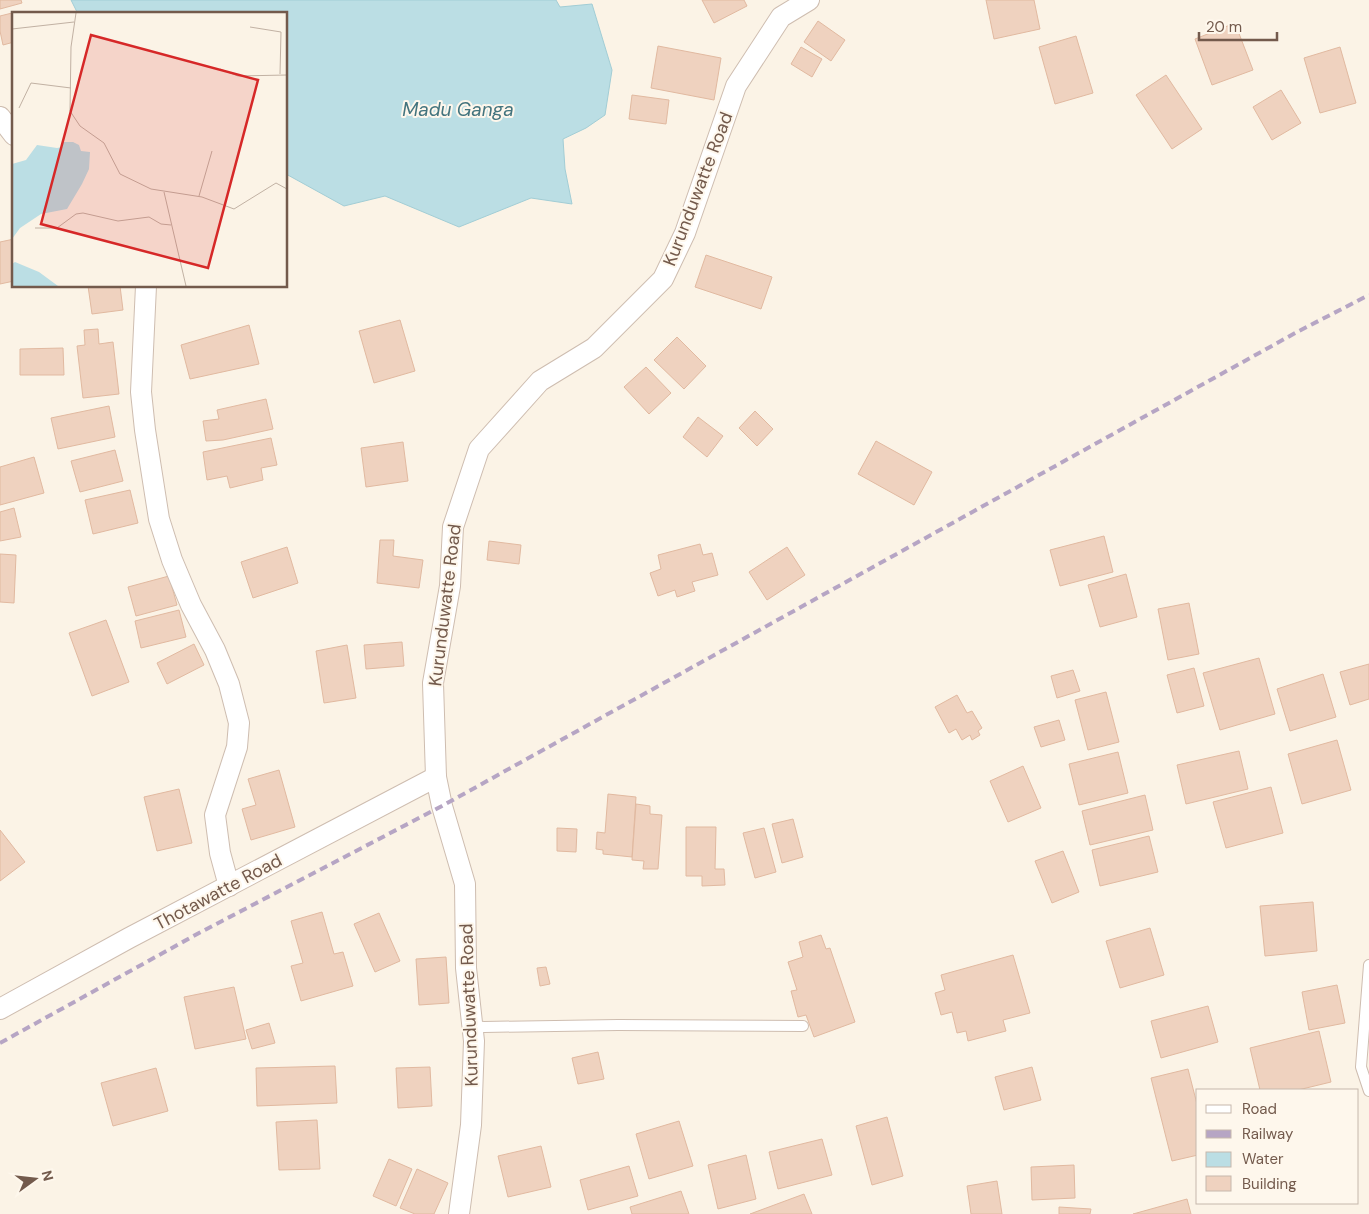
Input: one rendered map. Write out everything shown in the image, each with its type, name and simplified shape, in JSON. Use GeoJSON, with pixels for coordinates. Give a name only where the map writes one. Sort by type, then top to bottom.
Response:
{"type":"FeatureCollection","features":[{"type":"Feature","properties":{"kind":"street","name":"Kurunduwatte Road"},"geometry":{"type":"LineString","coordinates":[[459,1214],[471,1125],[474,1041],[466,968],[465,884],[444,815],[436,777],[433,683],[450,586],[453,527],[479,449],[540,381],[594,348],[663,279],[685,233],[736,86],[781,17],[809,0]]}},
{"type":"Feature","properties":{"kind":"street"},"geometry":{"type":"LineString","coordinates":[[0,117],[12,132]]}},
{"type":"Feature","properties":{"kind":"street"},"geometry":{"type":"LineString","coordinates":[[146,288],[141,392],[159,519],[172,560],[191,605],[215,650],[229,684],[239,723],[237,747],[215,815],[220,852],[229,886]]}},
{"type":"Feature","properties":{"kind":"street","name":"Thotawatte Road"},"geometry":{"type":"LineString","coordinates":[[0,1009],[436,777]]}},
{"type":"Feature","properties":{"kind":"lane"},"geometry":{"type":"LineString","coordinates":[[1369,965],[1361,1067],[1369,1091]]}},
{"type":"Feature","properties":{"kind":"lane"},"geometry":{"type":"LineString","coordinates":[[472,1026],[618,1024],[803,1026]]}},
{"type":"Feature","properties":{"kind":"water","name":"Madu Ganga"},"geometry":{"type":"Polygon","coordinates":[[[71,0],[556,0],[560,7],[592,4],[612,70],[605,115],[586,128],[563,139],[565,169],[572,204],[531,198],[459,227],[385,196],[344,206],[288,175],[288,12],[77,12],[71,0]]]}},
{"type":"Feature","properties":{"kind":"building"},"geometry":{"type":"Polygon","coordinates":[[[0,0],[21,0],[22,3],[0,9],[0,0]]]}},
{"type":"Feature","properties":{"kind":"building"},"geometry":{"type":"Polygon","coordinates":[[[702,0],[744,0],[747,6],[714,23],[702,0]]]}},
{"type":"Feature","properties":{"kind":"building"},"geometry":{"type":"Polygon","coordinates":[[[986,0],[1034,0],[1040,29],[994,39],[986,0]]]}},
{"type":"Feature","properties":{"kind":"building"},"geometry":{"type":"Polygon","coordinates":[[[12,13],[12,43],[3,45],[0,31],[0,16],[12,13]]]}},
{"type":"Feature","properties":{"kind":"building"},"geometry":{"type":"Polygon","coordinates":[[[818,21],[845,40],[831,61],[804,42],[818,21]]]}},
{"type":"Feature","properties":{"kind":"building"},"geometry":{"type":"Polygon","coordinates":[[[1235,23],[1253,70],[1212,85],[1195,39],[1235,23]]]}},
{"type":"Feature","properties":{"kind":"building"},"geometry":{"type":"Polygon","coordinates":[[[1076,36],[1093,93],[1055,104],[1039,47],[1076,36]]]}},
{"type":"Feature","properties":{"kind":"building"},"geometry":{"type":"Polygon","coordinates":[[[658,46],[721,58],[714,100],[651,88],[658,46]]]}},
{"type":"Feature","properties":{"kind":"building"},"geometry":{"type":"Polygon","coordinates":[[[801,47],[822,59],[812,77],[791,64],[801,47]]]}},
{"type":"Feature","properties":{"kind":"building"},"geometry":{"type":"Polygon","coordinates":[[[1340,47],[1356,103],[1320,113],[1304,58],[1340,47]]]}},
{"type":"Feature","properties":{"kind":"building"},"geometry":{"type":"Polygon","coordinates":[[[1166,75],[1202,129],[1172,149],[1136,95],[1166,75]]]}},
{"type":"Feature","properties":{"kind":"building"},"geometry":{"type":"Polygon","coordinates":[[[1281,90],[1301,123],[1272,140],[1253,107],[1281,90]]]}},
{"type":"Feature","properties":{"kind":"building"},"geometry":{"type":"Polygon","coordinates":[[[632,95],[669,100],[666,124],[629,119],[632,95]]]}},
{"type":"Feature","properties":{"kind":"building"},"geometry":{"type":"Polygon","coordinates":[[[12,239],[12,281],[0,284],[0,242],[12,239]]]}},
{"type":"Feature","properties":{"kind":"building"},"geometry":{"type":"Polygon","coordinates":[[[706,255],[772,277],[761,309],[695,287],[706,255]]]}},
{"type":"Feature","properties":{"kind":"building"},"geometry":{"type":"Polygon","coordinates":[[[88,288],[120,288],[123,310],[92,314],[88,288]]]}},
{"type":"Feature","properties":{"kind":"building"},"geometry":{"type":"Polygon","coordinates":[[[400,320],[415,371],[374,383],[359,331],[400,320]]]}},
{"type":"Feature","properties":{"kind":"building"},"geometry":{"type":"Polygon","coordinates":[[[249,325],[259,364],[190,379],[181,345],[249,325]]]}},
{"type":"Feature","properties":{"kind":"building"},"geometry":{"type":"Polygon","coordinates":[[[98,329],[99,344],[113,342],[119,394],[83,398],[77,346],[85,345],[84,330],[98,329]]]}},
{"type":"Feature","properties":{"kind":"building"},"geometry":{"type":"Polygon","coordinates":[[[677,337],[706,366],[684,389],[654,360],[677,337]]]}},
{"type":"Feature","properties":{"kind":"building"},"geometry":{"type":"Polygon","coordinates":[[[63,348],[64,375],[20,375],[20,349],[63,348]]]}},
{"type":"Feature","properties":{"kind":"building"},"geometry":{"type":"Polygon","coordinates":[[[646,367],[671,393],[649,414],[624,387],[646,367]]]}},
{"type":"Feature","properties":{"kind":"building"},"geometry":{"type":"Polygon","coordinates":[[[266,399],[273,429],[223,440],[206,441],[203,421],[219,419],[217,410],[266,399]]]}},
{"type":"Feature","properties":{"kind":"building"},"geometry":{"type":"Polygon","coordinates":[[[109,406],[115,437],[58,449],[51,418],[109,406]]]}},
{"type":"Feature","properties":{"kind":"building"},"geometry":{"type":"Polygon","coordinates":[[[755,411],[773,429],[757,446],[739,428],[755,411]]]}},
{"type":"Feature","properties":{"kind":"building"},"geometry":{"type":"Polygon","coordinates":[[[698,417],[723,436],[707,457],[683,437],[698,417]]]}},
{"type":"Feature","properties":{"kind":"building"},"geometry":{"type":"Polygon","coordinates":[[[271,438],[277,465],[261,468],[263,480],[230,488],[227,476],[207,480],[203,452],[271,438]]]}},
{"type":"Feature","properties":{"kind":"building"},"geometry":{"type":"Polygon","coordinates":[[[876,441],[932,472],[914,505],[858,474],[876,441]]]}},
{"type":"Feature","properties":{"kind":"building"},"geometry":{"type":"Polygon","coordinates":[[[403,442],[408,481],[366,487],[361,448],[403,442]]]}},
{"type":"Feature","properties":{"kind":"building"},"geometry":{"type":"Polygon","coordinates":[[[115,450],[123,481],[80,492],[71,461],[115,450]]]}},
{"type":"Feature","properties":{"kind":"building"},"geometry":{"type":"Polygon","coordinates":[[[34,457],[44,493],[0,505],[0,467],[34,457]]]}},
{"type":"Feature","properties":{"kind":"building"},"geometry":{"type":"Polygon","coordinates":[[[130,490],[138,523],[93,534],[85,500],[130,490]]]}},
{"type":"Feature","properties":{"kind":"building"},"geometry":{"type":"Polygon","coordinates":[[[14,508],[21,537],[0,541],[0,512],[14,508]]]}},
{"type":"Feature","properties":{"kind":"building"},"geometry":{"type":"Polygon","coordinates":[[[1104,536],[1113,572],[1060,586],[1050,550],[1104,536]]]}},
{"type":"Feature","properties":{"kind":"building"},"geometry":{"type":"Polygon","coordinates":[[[380,540],[394,540],[393,556],[423,560],[419,588],[377,583],[380,540]]]}},
{"type":"Feature","properties":{"kind":"building"},"geometry":{"type":"Polygon","coordinates":[[[489,541],[521,545],[519,564],[487,560],[489,541]]]}},
{"type":"Feature","properties":{"kind":"building"},"geometry":{"type":"Polygon","coordinates":[[[700,544],[703,555],[712,553],[718,575],[692,582],[695,591],[677,597],[675,590],[658,596],[650,573],[661,569],[658,555],[700,544]]]}},
{"type":"Feature","properties":{"kind":"building"},"geometry":{"type":"Polygon","coordinates":[[[287,547],[298,583],[253,598],[241,562],[287,547]]]}},
{"type":"Feature","properties":{"kind":"building"},"geometry":{"type":"Polygon","coordinates":[[[787,547],[805,575],[767,600],[749,572],[787,547]]]}},
{"type":"Feature","properties":{"kind":"building"},"geometry":{"type":"Polygon","coordinates":[[[0,554],[16,555],[14,603],[0,602],[0,554]]]}},
{"type":"Feature","properties":{"kind":"building"},"geometry":{"type":"Polygon","coordinates":[[[1126,574],[1137,617],[1100,627],[1088,585],[1126,574]]]}},
{"type":"Feature","properties":{"kind":"building"},"geometry":{"type":"Polygon","coordinates":[[[169,576],[177,605],[136,616],[128,587],[169,576]]]}},
{"type":"Feature","properties":{"kind":"building"},"geometry":{"type":"Polygon","coordinates":[[[1189,603],[1199,654],[1168,660],[1158,609],[1189,603]]]}},
{"type":"Feature","properties":{"kind":"building"},"geometry":{"type":"Polygon","coordinates":[[[179,610],[186,637],[141,648],[135,621],[179,610]]]}},
{"type":"Feature","properties":{"kind":"building"},"geometry":{"type":"Polygon","coordinates":[[[106,620],[129,682],[92,696],[69,633],[106,620]]]}},
{"type":"Feature","properties":{"kind":"building"},"geometry":{"type":"Polygon","coordinates":[[[402,642],[404,666],[366,669],[364,645],[402,642]]]}},
{"type":"Feature","properties":{"kind":"building"},"geometry":{"type":"Polygon","coordinates":[[[194,644],[204,665],[167,684],[157,663],[194,644]]]}},
{"type":"Feature","properties":{"kind":"building"},"geometry":{"type":"Polygon","coordinates":[[[347,645],[356,698],[324,703],[316,651],[347,645]]]}},
{"type":"Feature","properties":{"kind":"building"},"geometry":{"type":"Polygon","coordinates":[[[1259,658],[1275,714],[1220,730],[1203,673],[1259,658]]]}},
{"type":"Feature","properties":{"kind":"building"},"geometry":{"type":"Polygon","coordinates":[[[1369,664],[1369,699],[1350,705],[1340,672],[1369,664]]]}},
{"type":"Feature","properties":{"kind":"building"},"geometry":{"type":"Polygon","coordinates":[[[1194,668],[1204,706],[1177,713],[1167,675],[1194,668]]]}},
{"type":"Feature","properties":{"kind":"building"},"geometry":{"type":"Polygon","coordinates":[[[1073,670],[1080,691],[1057,698],[1051,676],[1073,670]]]}},
{"type":"Feature","properties":{"kind":"building"},"geometry":{"type":"Polygon","coordinates":[[[1323,674],[1336,717],[1290,731],[1277,689],[1323,674]]]}},
{"type":"Feature","properties":{"kind":"building"},"geometry":{"type":"Polygon","coordinates":[[[1106,692],[1119,742],[1088,750],[1075,700],[1106,692]]]}},
{"type":"Feature","properties":{"kind":"building"},"geometry":{"type":"Polygon","coordinates":[[[957,695],[967,713],[972,711],[982,728],[978,731],[980,735],[972,740],[970,735],[962,740],[956,729],[949,733],[935,707],[957,695]]]}},
{"type":"Feature","properties":{"kind":"building"},"geometry":{"type":"Polygon","coordinates":[[[1059,720],[1065,740],[1041,747],[1034,727],[1059,720]]]}},
{"type":"Feature","properties":{"kind":"building"},"geometry":{"type":"Polygon","coordinates":[[[1337,740],[1351,790],[1302,804],[1288,754],[1337,740]]]}},
{"type":"Feature","properties":{"kind":"building"},"geometry":{"type":"Polygon","coordinates":[[[1239,751],[1248,789],[1186,804],[1177,765],[1239,751]]]}},
{"type":"Feature","properties":{"kind":"building"},"geometry":{"type":"Polygon","coordinates":[[[1118,752],[1128,793],[1079,805],[1069,764],[1118,752]]]}},
{"type":"Feature","properties":{"kind":"building"},"geometry":{"type":"Polygon","coordinates":[[[1023,766],[1041,808],[1008,822],[990,781],[1023,766]]]}},
{"type":"Feature","properties":{"kind":"building"},"geometry":{"type":"Polygon","coordinates":[[[279,770],[295,827],[251,840],[242,809],[256,805],[248,779],[279,770]]]}},
{"type":"Feature","properties":{"kind":"building"},"geometry":{"type":"Polygon","coordinates":[[[1271,787],[1283,833],[1226,848],[1213,802],[1271,787]]]}},
{"type":"Feature","properties":{"kind":"building"},"geometry":{"type":"Polygon","coordinates":[[[179,789],[192,843],[157,851],[144,797],[179,789]]]}},
{"type":"Feature","properties":{"kind":"building"},"geometry":{"type":"Polygon","coordinates":[[[608,794],[636,797],[632,857],[603,854],[603,850],[596,849],[597,832],[605,833],[608,794]]]}},
{"type":"Feature","properties":{"kind":"building"},"geometry":{"type":"Polygon","coordinates":[[[1145,795],[1153,830],[1090,845],[1082,811],[1145,795]]]}},
{"type":"Feature","properties":{"kind":"building"},"geometry":{"type":"Polygon","coordinates":[[[636,804],[650,806],[650,814],[662,815],[658,869],[643,869],[644,861],[632,860],[636,804]]]}},
{"type":"Feature","properties":{"kind":"building"},"geometry":{"type":"Polygon","coordinates":[[[793,819],[803,857],[782,863],[772,824],[793,819]]]}},
{"type":"Feature","properties":{"kind":"building"},"geometry":{"type":"Polygon","coordinates":[[[686,827],[716,827],[715,869],[724,869],[725,885],[702,886],[702,876],[686,876],[686,827]]]}},
{"type":"Feature","properties":{"kind":"building"},"geometry":{"type":"Polygon","coordinates":[[[557,828],[577,829],[576,852],[557,851],[557,828]]]}},
{"type":"Feature","properties":{"kind":"building"},"geometry":{"type":"Polygon","coordinates":[[[764,828],[776,872],[755,878],[743,833],[764,828]]]}},
{"type":"Feature","properties":{"kind":"building"},"geometry":{"type":"Polygon","coordinates":[[[0,830],[25,862],[0,881],[0,830]]]}},
{"type":"Feature","properties":{"kind":"building"},"geometry":{"type":"Polygon","coordinates":[[[1149,836],[1158,872],[1100,886],[1092,850],[1149,836]]]}},
{"type":"Feature","properties":{"kind":"building"},"geometry":{"type":"Polygon","coordinates":[[[1063,851],[1079,892],[1052,903],[1035,861],[1063,851]]]}},
{"type":"Feature","properties":{"kind":"building"},"geometry":{"type":"Polygon","coordinates":[[[1313,902],[1317,951],[1265,956],[1260,906],[1313,902]]]}},
{"type":"Feature","properties":{"kind":"building"},"geometry":{"type":"Polygon","coordinates":[[[322,912],[334,954],[343,952],[353,986],[301,1001],[291,966],[303,963],[291,921],[322,912]]]}},
{"type":"Feature","properties":{"kind":"building"},"geometry":{"type":"Polygon","coordinates":[[[379,913],[400,961],[375,972],[354,924],[379,913]]]}},
{"type":"Feature","properties":{"kind":"building"},"geometry":{"type":"Polygon","coordinates":[[[1150,928],[1164,975],[1120,988],[1106,941],[1150,928]]]}},
{"type":"Feature","properties":{"kind":"building"},"geometry":{"type":"Polygon","coordinates":[[[821,935],[826,949],[830,948],[855,1022],[814,1037],[806,1015],[798,1017],[791,991],[797,990],[788,962],[803,957],[799,942],[821,935]]]}},
{"type":"Feature","properties":{"kind":"building"},"geometry":{"type":"Polygon","coordinates":[[[1013,955],[1030,1013],[1003,1020],[1006,1031],[968,1041],[966,1031],[957,1033],[952,1012],[941,1015],[935,993],[945,990],[941,975],[1013,955]]]}},
{"type":"Feature","properties":{"kind":"building"},"geometry":{"type":"Polygon","coordinates":[[[446,957],[449,1003],[419,1005],[416,959],[446,957]]]}},
{"type":"Feature","properties":{"kind":"building"},"geometry":{"type":"Polygon","coordinates":[[[546,967],[550,984],[540,986],[537,968],[546,967]]]}},
{"type":"Feature","properties":{"kind":"building"},"geometry":{"type":"Polygon","coordinates":[[[1337,985],[1345,1023],[1309,1030],[1302,992],[1337,985]]]}},
{"type":"Feature","properties":{"kind":"building"},"geometry":{"type":"Polygon","coordinates":[[[234,987],[246,1039],[195,1049],[184,997],[234,987]]]}},
{"type":"Feature","properties":{"kind":"building"},"geometry":{"type":"Polygon","coordinates":[[[1208,1006],[1218,1042],[1161,1058],[1151,1021],[1208,1006]]]}},
{"type":"Feature","properties":{"kind":"building"},"geometry":{"type":"Polygon","coordinates":[[[269,1023],[275,1043],[252,1049],[246,1030],[269,1023]]]}},
{"type":"Feature","properties":{"kind":"building"},"geometry":{"type":"Polygon","coordinates":[[[1319,1031],[1331,1082],[1302,1089],[1260,1089],[1250,1048],[1319,1031]]]}},
{"type":"Feature","properties":{"kind":"building"},"geometry":{"type":"Polygon","coordinates":[[[598,1052],[604,1079],[578,1084],[572,1058],[598,1052]]]}},
{"type":"Feature","properties":{"kind":"building"},"geometry":{"type":"Polygon","coordinates":[[[335,1066],[337,1103],[257,1106],[256,1068],[335,1066]]]}},
{"type":"Feature","properties":{"kind":"building"},"geometry":{"type":"Polygon","coordinates":[[[430,1067],[432,1106],[398,1108],[396,1068],[430,1067]]]}},
{"type":"Feature","properties":{"kind":"building"},"geometry":{"type":"Polygon","coordinates":[[[1032,1067],[1041,1100],[1004,1110],[995,1077],[1032,1067]]]}},
{"type":"Feature","properties":{"kind":"building"},"geometry":{"type":"Polygon","coordinates":[[[156,1068],[168,1111],[113,1126],[101,1083],[156,1068]]]}},
{"type":"Feature","properties":{"kind":"building"},"geometry":{"type":"Polygon","coordinates":[[[1188,1069],[1196,1100],[1196,1155],[1172,1161],[1151,1078],[1188,1069]]]}},
{"type":"Feature","properties":{"kind":"building"},"geometry":{"type":"Polygon","coordinates":[[[887,1117],[903,1176],[872,1185],[856,1126],[887,1117]]]}},
{"type":"Feature","properties":{"kind":"building"},"geometry":{"type":"Polygon","coordinates":[[[317,1120],[320,1169],[279,1170],[276,1122],[317,1120]]]}},
{"type":"Feature","properties":{"kind":"building"},"geometry":{"type":"Polygon","coordinates":[[[679,1121],[693,1166],[649,1179],[636,1134],[679,1121]]]}},
{"type":"Feature","properties":{"kind":"building"},"geometry":{"type":"Polygon","coordinates":[[[822,1139],[832,1175],[778,1189],[769,1152],[822,1139]]]}},
{"type":"Feature","properties":{"kind":"building"},"geometry":{"type":"Polygon","coordinates":[[[541,1146],[551,1187],[508,1197],[498,1156],[541,1146]]]}},
{"type":"Feature","properties":{"kind":"building"},"geometry":{"type":"Polygon","coordinates":[[[746,1155],[756,1199],[718,1209],[708,1165],[746,1155]]]}},
{"type":"Feature","properties":{"kind":"building"},"geometry":{"type":"Polygon","coordinates":[[[389,1159],[412,1169],[396,1206],[373,1196],[389,1159]]]}},
{"type":"Feature","properties":{"kind":"building"},"geometry":{"type":"Polygon","coordinates":[[[1074,1165],[1075,1198],[1032,1200],[1031,1167],[1074,1165]]]}},
{"type":"Feature","properties":{"kind":"building"},"geometry":{"type":"Polygon","coordinates":[[[629,1166],[638,1196],[588,1210],[580,1180],[629,1166]]]}},
{"type":"Feature","properties":{"kind":"building"},"geometry":{"type":"Polygon","coordinates":[[[417,1169],[448,1183],[434,1214],[415,1214],[400,1208],[417,1169]]]}},
{"type":"Feature","properties":{"kind":"building"},"geometry":{"type":"Polygon","coordinates":[[[997,1181],[1002,1214],[971,1214],[967,1186],[997,1181]]]}},
{"type":"Feature","properties":{"kind":"building"},"geometry":{"type":"Polygon","coordinates":[[[681,1191],[689,1214],[632,1214],[630,1207],[681,1191]]]}},
{"type":"Feature","properties":{"kind":"building"},"geometry":{"type":"Polygon","coordinates":[[[804,1194],[812,1214],[750,1214],[804,1194]]]}},
{"type":"Feature","properties":{"kind":"building"},"geometry":{"type":"Polygon","coordinates":[[[1187,1199],[1191,1214],[1133,1214],[1187,1199]]]}},
{"type":"Feature","properties":{"kind":"building"},"geometry":{"type":"Polygon","coordinates":[[[1059,1207],[1091,1209],[1090,1214],[1059,1214],[1059,1207]]]}},
{"type":"Feature","properties":{"kind":"railway"},"geometry":{"type":"LineString","coordinates":[[0,1043],[199,933],[442,806],[1297,332],[1369,295]]}}]}
